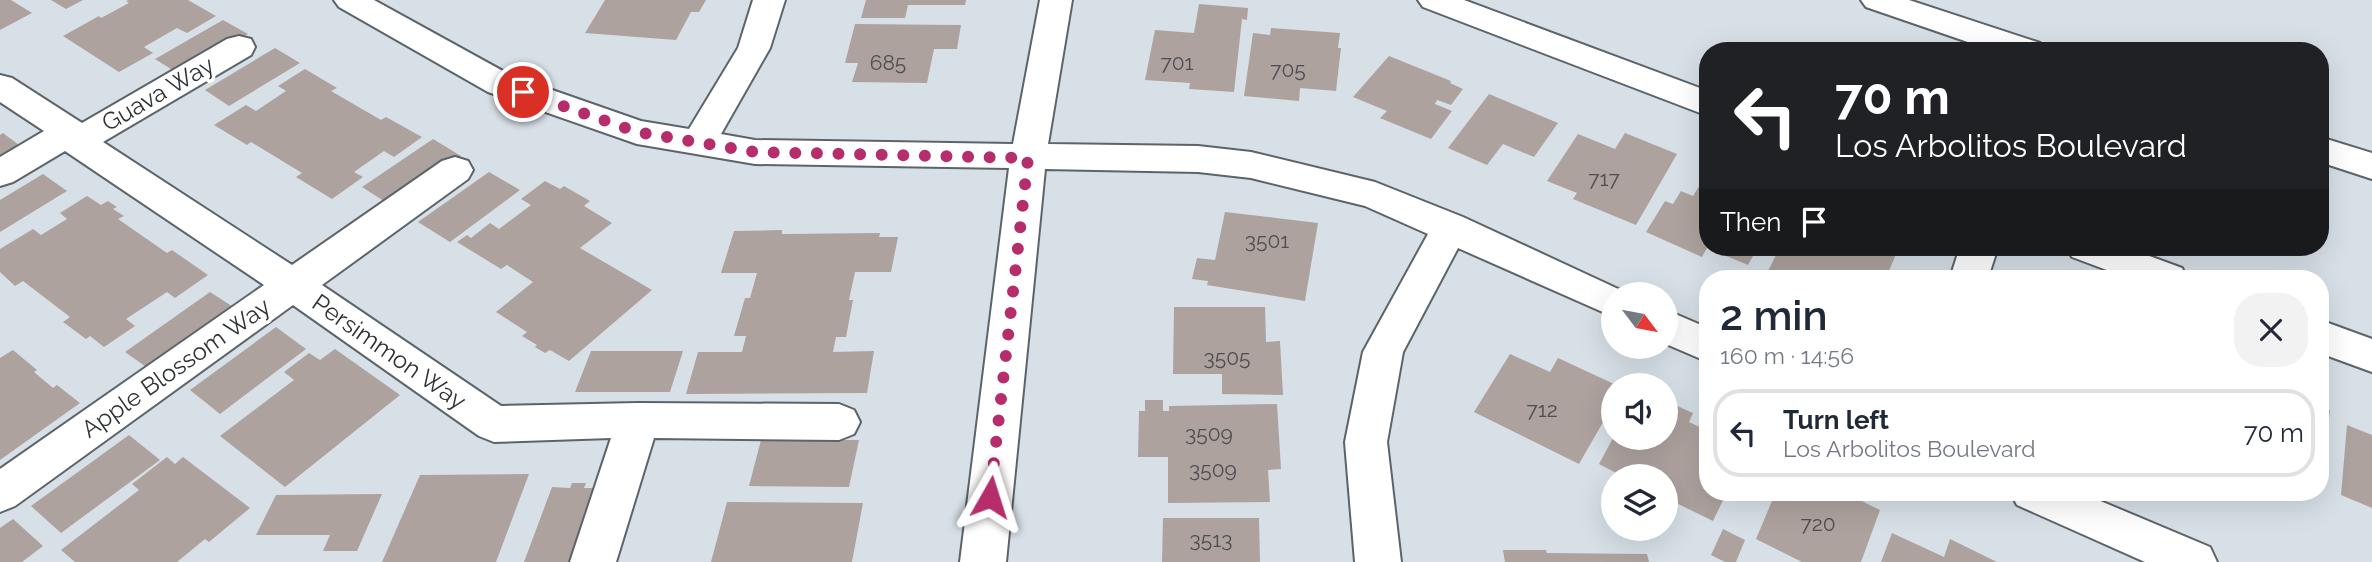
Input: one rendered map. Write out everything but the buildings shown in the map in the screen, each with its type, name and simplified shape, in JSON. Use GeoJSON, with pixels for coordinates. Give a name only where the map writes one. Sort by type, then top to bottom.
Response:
{"type":"FeatureCollection","features":[{"type":"Feature","properties":{"kind":"street"},"geometry":{"type":"LineString","coordinates":[[350,0],[500,84],[637,132],[755,152],[1198,159],[1251,165],[1375,195],[1601,296]]}},
{"type":"Feature","properties":{"kind":"street"},"geometry":{"type":"LineString","coordinates":[[698,143],[754,48],[769,0]]}},
{"type":"Feature","properties":{"kind":"street"},"geometry":{"type":"LineString","coordinates":[[983,562],[1028,158],[1056,0]]}},
{"type":"Feature","properties":{"kind":"street"},"geometry":{"type":"LineString","coordinates":[[1434,0],[1699,101]]}},
{"type":"Feature","properties":{"kind":"street"},"geometry":{"type":"LineString","coordinates":[[1877,0],[2001,42]]}},
{"type":"Feature","properties":{"kind":"street","name":"Guava Way"},"geometry":{"type":"LineString","coordinates":[[0,173],[73,137],[239,47]]}},
{"type":"Feature","properties":{"kind":"street","name":"Persimmon Way"},"geometry":{"type":"LineString","coordinates":[[0,86],[494,424],[638,420],[839,422]]}},
{"type":"Feature","properties":{"kind":"street"},"geometry":{"type":"LineString","coordinates":[[2329,152],[2372,166]]}},
{"type":"Feature","properties":{"kind":"street","name":"Apple Blossom Way"},"geometry":{"type":"LineString","coordinates":[[0,493],[454,170]]}},
{"type":"Feature","properties":{"kind":"street"},"geometry":{"type":"LineString","coordinates":[[1378,562],[1366,442],[1383,352],[1450,227]]}},
{"type":"Feature","properties":{"kind":"street"},"geometry":{"type":"LineString","coordinates":[[2109,256],[2147,270]]}},
{"type":"Feature","properties":{"kind":"street"},"geometry":{"type":"LineString","coordinates":[[1678,332],[1699,342]]}},
{"type":"Feature","properties":{"kind":"street"},"geometry":{"type":"LineString","coordinates":[[2329,339],[2372,356]]}},
{"type":"Feature","properties":{"kind":"street"},"geometry":{"type":"LineString","coordinates":[[593,562],[638,420]]}},
{"type":"Feature","properties":{"kind":"street"},"geometry":{"type":"LineString","coordinates":[[2053,501],[2194,562]]}},
{"type":"Feature","properties":{"kind":"route"},"geometry":{"type":"LineString","coordinates":[[523,92],[637,132],[755,152],[1028,158],[990,497]]}}]}
